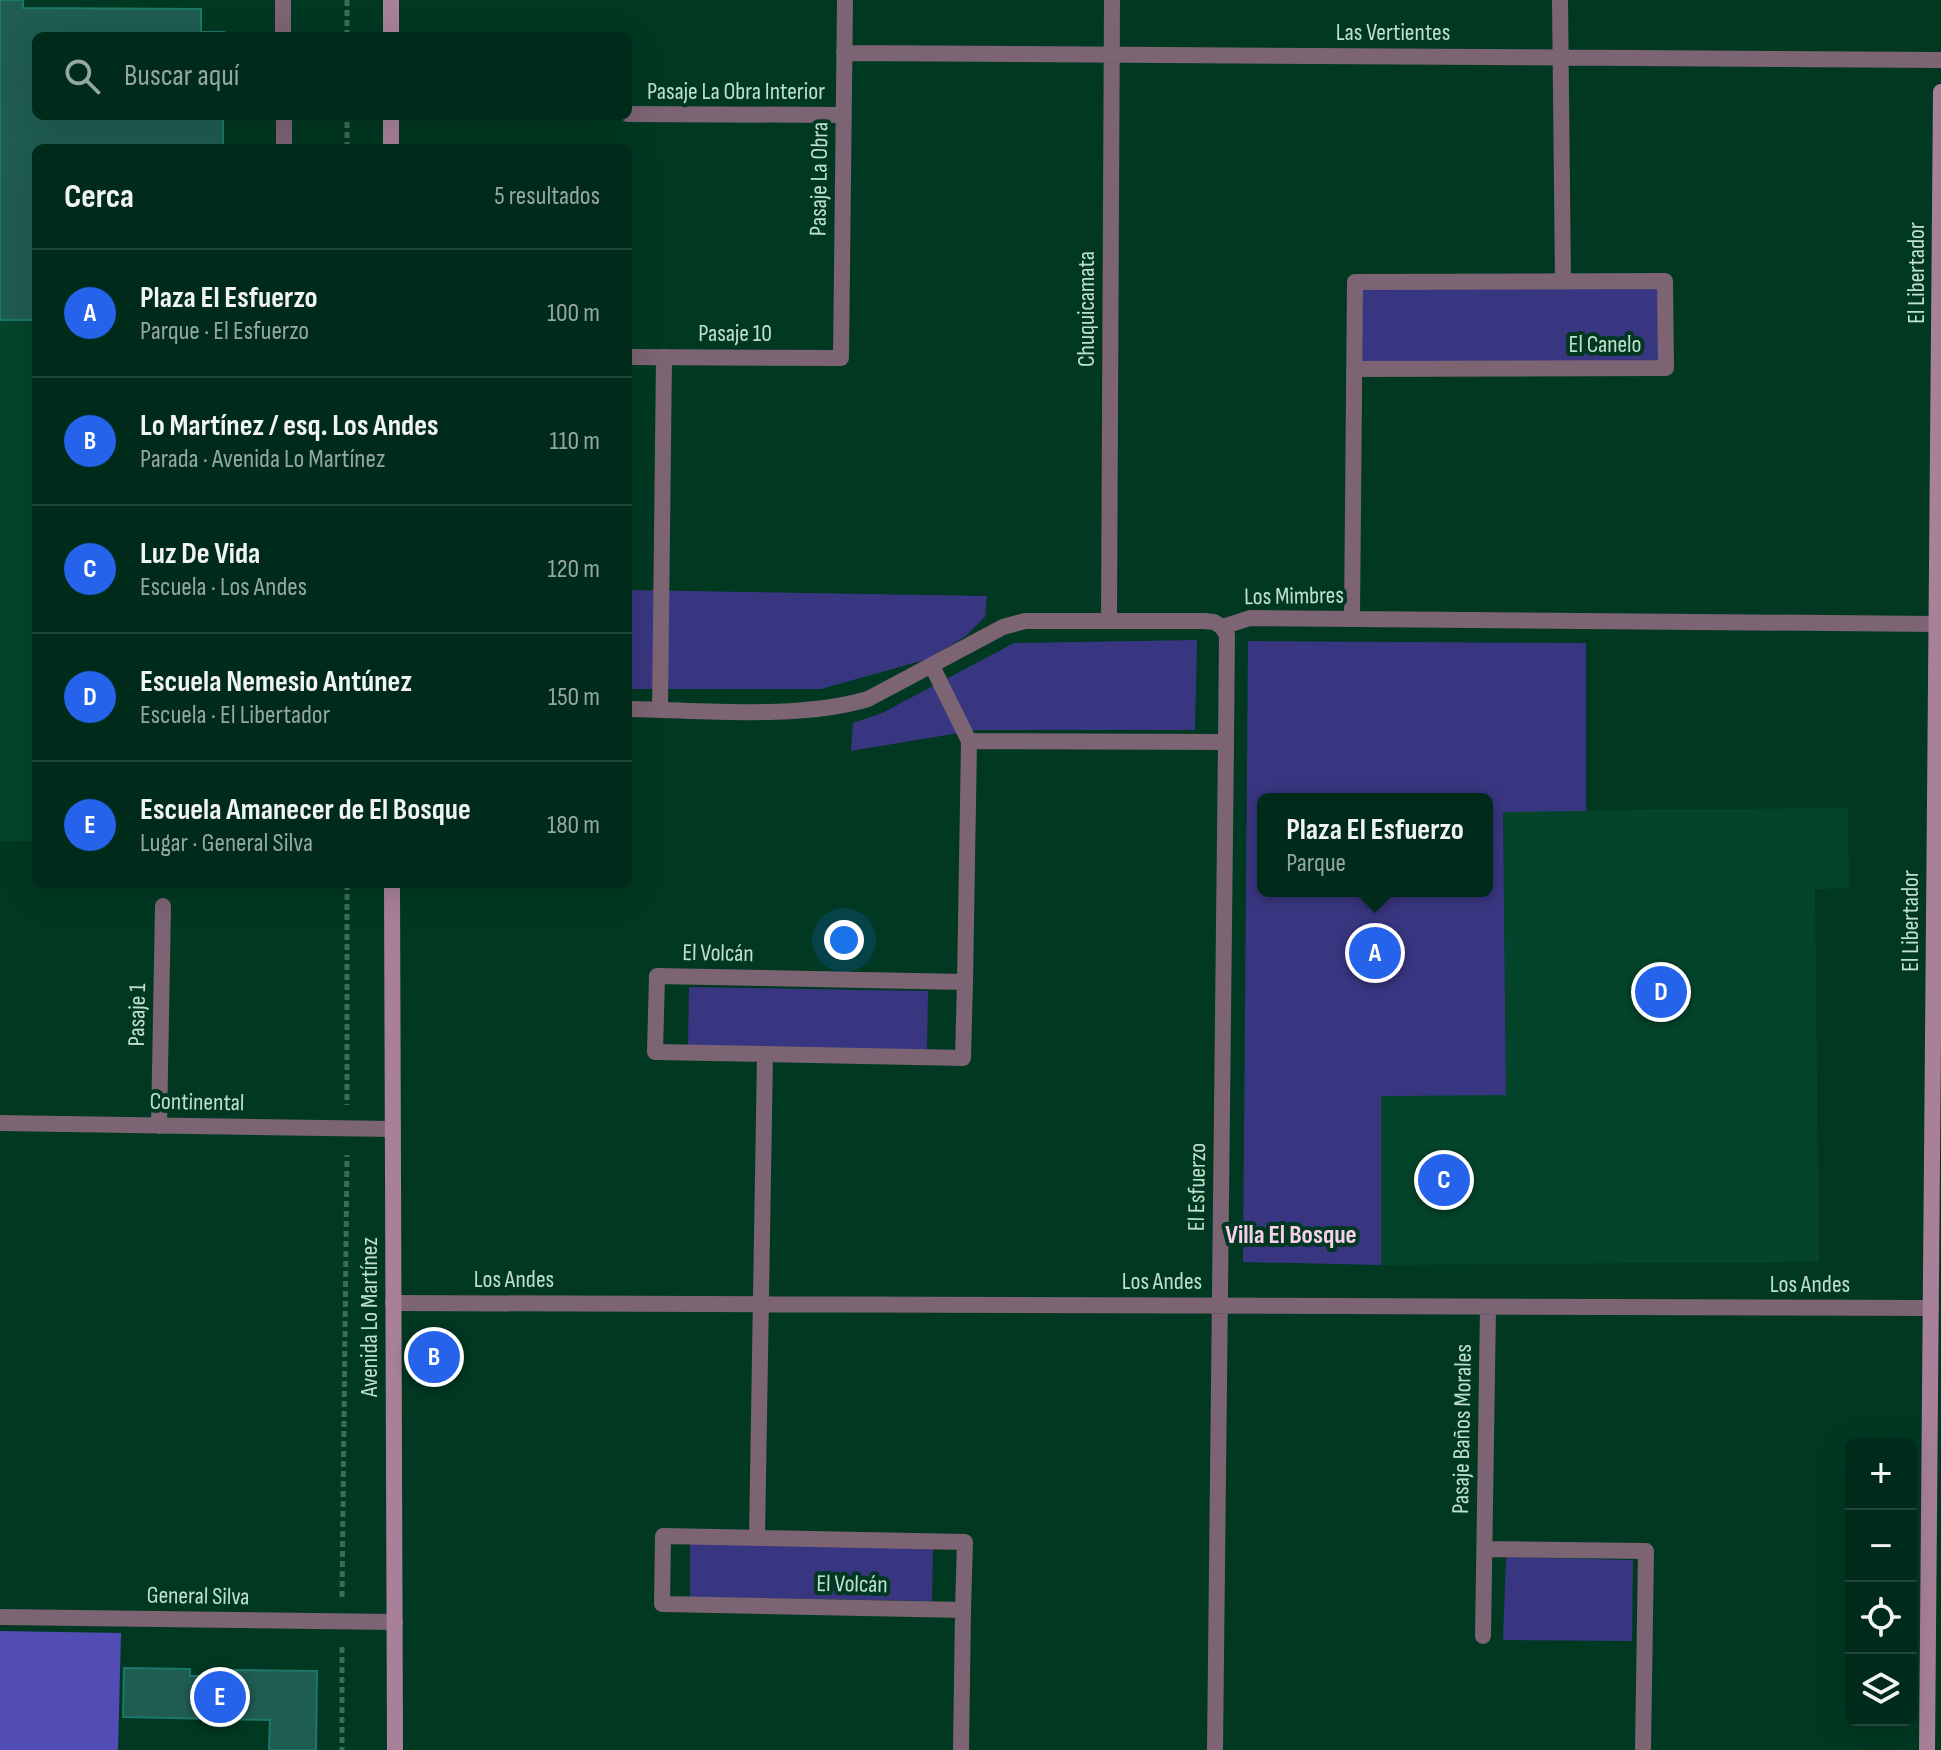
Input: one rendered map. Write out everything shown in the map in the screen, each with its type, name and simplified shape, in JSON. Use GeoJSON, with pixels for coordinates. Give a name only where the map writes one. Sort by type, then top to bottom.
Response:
{"type":"FeatureCollection","features":[{"type":"Feature","properties":{"kind":"street"},"geometry":{"type":"LineString","coordinates":[[283,0],[283,32]]}},
{"type":"Feature","properties":{"kind":"street"},"geometry":{"type":"LineString","coordinates":[[391,0],[391,32]]}},
{"type":"Feature","properties":{"kind":"street","name":"Pasaje La Obra"},"geometry":{"type":"LineString","coordinates":[[841,358],[845,0]]}},
{"type":"Feature","properties":{"kind":"street","name":"Chuquicamata"},"geometry":{"type":"LineString","coordinates":[[1109,619],[1112,0]]}},
{"type":"Feature","properties":{"kind":"street"},"geometry":{"type":"LineString","coordinates":[[1560,0],[1563,281]]}},
{"type":"Feature","properties":{"kind":"street","name":"Las Vertientes"},"geometry":{"type":"LineString","coordinates":[[844,53],[1941,60]]}},
{"type":"Feature","properties":{"kind":"street","name":"El Libertador"},"geometry":{"type":"LineString","coordinates":[[1927,1750],[1937,1000],[1936,624],[1941,92]]}},
{"type":"Feature","properties":{"kind":"street","name":"Pasaje La Obra Interior"},"geometry":{"type":"LineString","coordinates":[[632,114],[844,115]]}},
{"type":"Feature","properties":{"kind":"street"},"geometry":{"type":"LineString","coordinates":[[284,120],[284,144]]}},
{"type":"Feature","properties":{"kind":"street"},"geometry":{"type":"LineString","coordinates":[[391,120],[391,144]]}},
{"type":"Feature","properties":{"kind":"street","name":"El Canelo"},"geometry":{"type":"LineString","coordinates":[[1352,619],[1354,369],[1355,282],[1665,281],[1666,368],[1354,369]]}},
{"type":"Feature","properties":{"kind":"street","name":"Pasaje 10"},"geometry":{"type":"LineString","coordinates":[[632,357],[841,358]]}},
{"type":"Feature","properties":{"kind":"street"},"geometry":{"type":"LineString","coordinates":[[660,709],[664,357]]}},
{"type":"Feature","properties":{"kind":"street","name":"Los Mimbres"},"geometry":{"type":"LineString","coordinates":[[632,709],[820,710],[868,699],[1003,627],[1025,621],[1204,621],[1222,627],[1250,618],[1936,624]]}},
{"type":"Feature","properties":{"kind":"street","name":"El Esfuerzo"},"geometry":{"type":"LineString","coordinates":[[1215,1750],[1227,635],[1222,627]]}},
{"type":"Feature","properties":{"kind":"street","name":"El Volcán"},"geometry":{"type":"LineString","coordinates":[[932,666],[969,741],[965,982],[963,1058],[655,1052],[657,976],[965,982]]}},
{"type":"Feature","properties":{"kind":"street"},"geometry":{"type":"LineString","coordinates":[[969,741],[1226,742]]}},
{"type":"Feature","properties":{"kind":"street","name":"Avenida Lo Martínez"},"geometry":{"type":"LineString","coordinates":[[392,888],[395,1750]]}},
{"type":"Feature","properties":{"kind":"street","name":"Pasaje 1"},"geometry":{"type":"LineString","coordinates":[[159,1126],[163,906]]}},
{"type":"Feature","properties":{"kind":"street"},"geometry":{"type":"LineString","coordinates":[[757,1538],[765,1054]]}},
{"type":"Feature","properties":{"kind":"street","name":"Continental"},"geometry":{"type":"LineString","coordinates":[[0,1123],[393,1129]]}},
{"type":"Feature","properties":{"kind":"street","name":"Los Andes"},"geometry":{"type":"LineString","coordinates":[[393,1303],[1931,1308]]}},
{"type":"Feature","properties":{"kind":"street","name":"Pasaje Baños Morales"},"geometry":{"type":"LineString","coordinates":[[1483,1636],[1488,1308]]}},
{"type":"Feature","properties":{"kind":"street","name":"El Volcán"},"geometry":{"type":"LineString","coordinates":[[961,1750],[965,1542],[663,1536],[662,1604],[963,1610]]}},
{"type":"Feature","properties":{"kind":"street"},"geometry":{"type":"LineString","coordinates":[[1485,1549],[1646,1551],[1643,1750]]}},
{"type":"Feature","properties":{"kind":"street","name":"General Silva"},"geometry":{"type":"LineString","coordinates":[[0,1617],[395,1622]]}},
{"type":"Feature","properties":{"kind":"path"},"geometry":{"type":"LineString","coordinates":[[347,0],[347,32]]}},
{"type":"Feature","properties":{"kind":"path"},"geometry":{"type":"LineString","coordinates":[[347,120],[347,144]]}},
{"type":"Feature","properties":{"kind":"path"},"geometry":{"type":"LineString","coordinates":[[342,1750],[347,888]]}},
{"type":"Feature","properties":{"kind":"shaded area"},"geometry":{"type":"Polygon","coordinates":[[[1665,281],[1666,368],[1354,369],[1355,282],[1665,281]]]}},
{"type":"Feature","properties":{"kind":"shaded area"},"geometry":{"type":"Polygon","coordinates":[[[0,321],[32,321],[32,841],[0,841],[0,321]]]}},
{"type":"Feature","properties":{"kind":"shaded area"},"geometry":{"type":"Polygon","coordinates":[[[632,590],[987,596],[985,617],[966,636],[928,659],[821,689],[632,689],[632,590]]]}},
{"type":"Feature","properties":{"kind":"shaded area"},"geometry":{"type":"Polygon","coordinates":[[[1197,640],[1195,730],[977,730],[851,751],[853,723],[882,713],[1014,643],[1197,640]]]}},
{"type":"Feature","properties":{"kind":"shaded area"},"geometry":{"type":"Polygon","coordinates":[[[1248,641],[1586,643],[1586,811],[1503,812],[1506,1095],[1381,1096],[1381,1265],[1243,1262],[1248,641]]]}},
{"type":"Feature","properties":{"kind":"shaded area"},"geometry":{"type":"Polygon","coordinates":[[[1848,808],[1849,888],[1815,889],[1819,1262],[1381,1265],[1381,1095],[1506,1094],[1503,811],[1848,808]]]}},
{"type":"Feature","properties":{"kind":"shaded area"},"geometry":{"type":"Polygon","coordinates":[[[689,987],[928,991],[927,1050],[688,1046],[689,987]]]}},
{"type":"Feature","properties":{"kind":"shaded area"},"geometry":{"type":"Polygon","coordinates":[[[690,1542],[933,1547],[932,1601],[690,1597],[690,1542]]]}},
{"type":"Feature","properties":{"kind":"shaded area"},"geometry":{"type":"Polygon","coordinates":[[[1506,1557],[1633,1560],[1632,1641],[1503,1640],[1506,1557]]]}},
{"type":"Feature","properties":{"kind":"shaded area"},"geometry":{"type":"Polygon","coordinates":[[[0,1631],[121,1633],[118,1750],[0,1750],[0,1631]]]}},
{"type":"Feature","properties":{"kind":"building"},"geometry":{"type":"Polygon","coordinates":[[[0,0],[23,0],[23,8],[201,9],[201,32],[32,32],[32,120],[223,120],[223,144],[32,144],[32,320],[0,320],[0,0]]]}},
{"type":"Feature","properties":{"kind":"building"},"geometry":{"type":"Polygon","coordinates":[[[124,1668],[190,1669],[190,1676],[232,1676],[232,1670],[317,1671],[316,1750],[269,1750],[270,1720],[123,1717],[124,1668]]]}},
{"type":"Feature","properties":{"kind":"place","name":"Plaza El Esfuerzo"},"geometry":{"type":"Point","coordinates":[1375,953]}},
{"type":"Feature","properties":{"kind":"place","name":"Escuela Nemesio Antúnez"},"geometry":{"type":"Point","coordinates":[1661,992]}},
{"type":"Feature","properties":{"kind":"place","name":"Luz De Vida"},"geometry":{"type":"Point","coordinates":[1444,1180]}},
{"type":"Feature","properties":{"kind":"place","name":"Lo Martínez / esq. Los Andes"},"geometry":{"type":"Point","coordinates":[434,1357]}},
{"type":"Feature","properties":{"kind":"place","name":"Escuela Amanecer de El Bosque"},"geometry":{"type":"Point","coordinates":[220,1697]}},
{"type":"Feature","properties":{"kind":"district","name":"Villa El Bosque"},"geometry":{"type":"Point","coordinates":[1291,1235]}}]}
